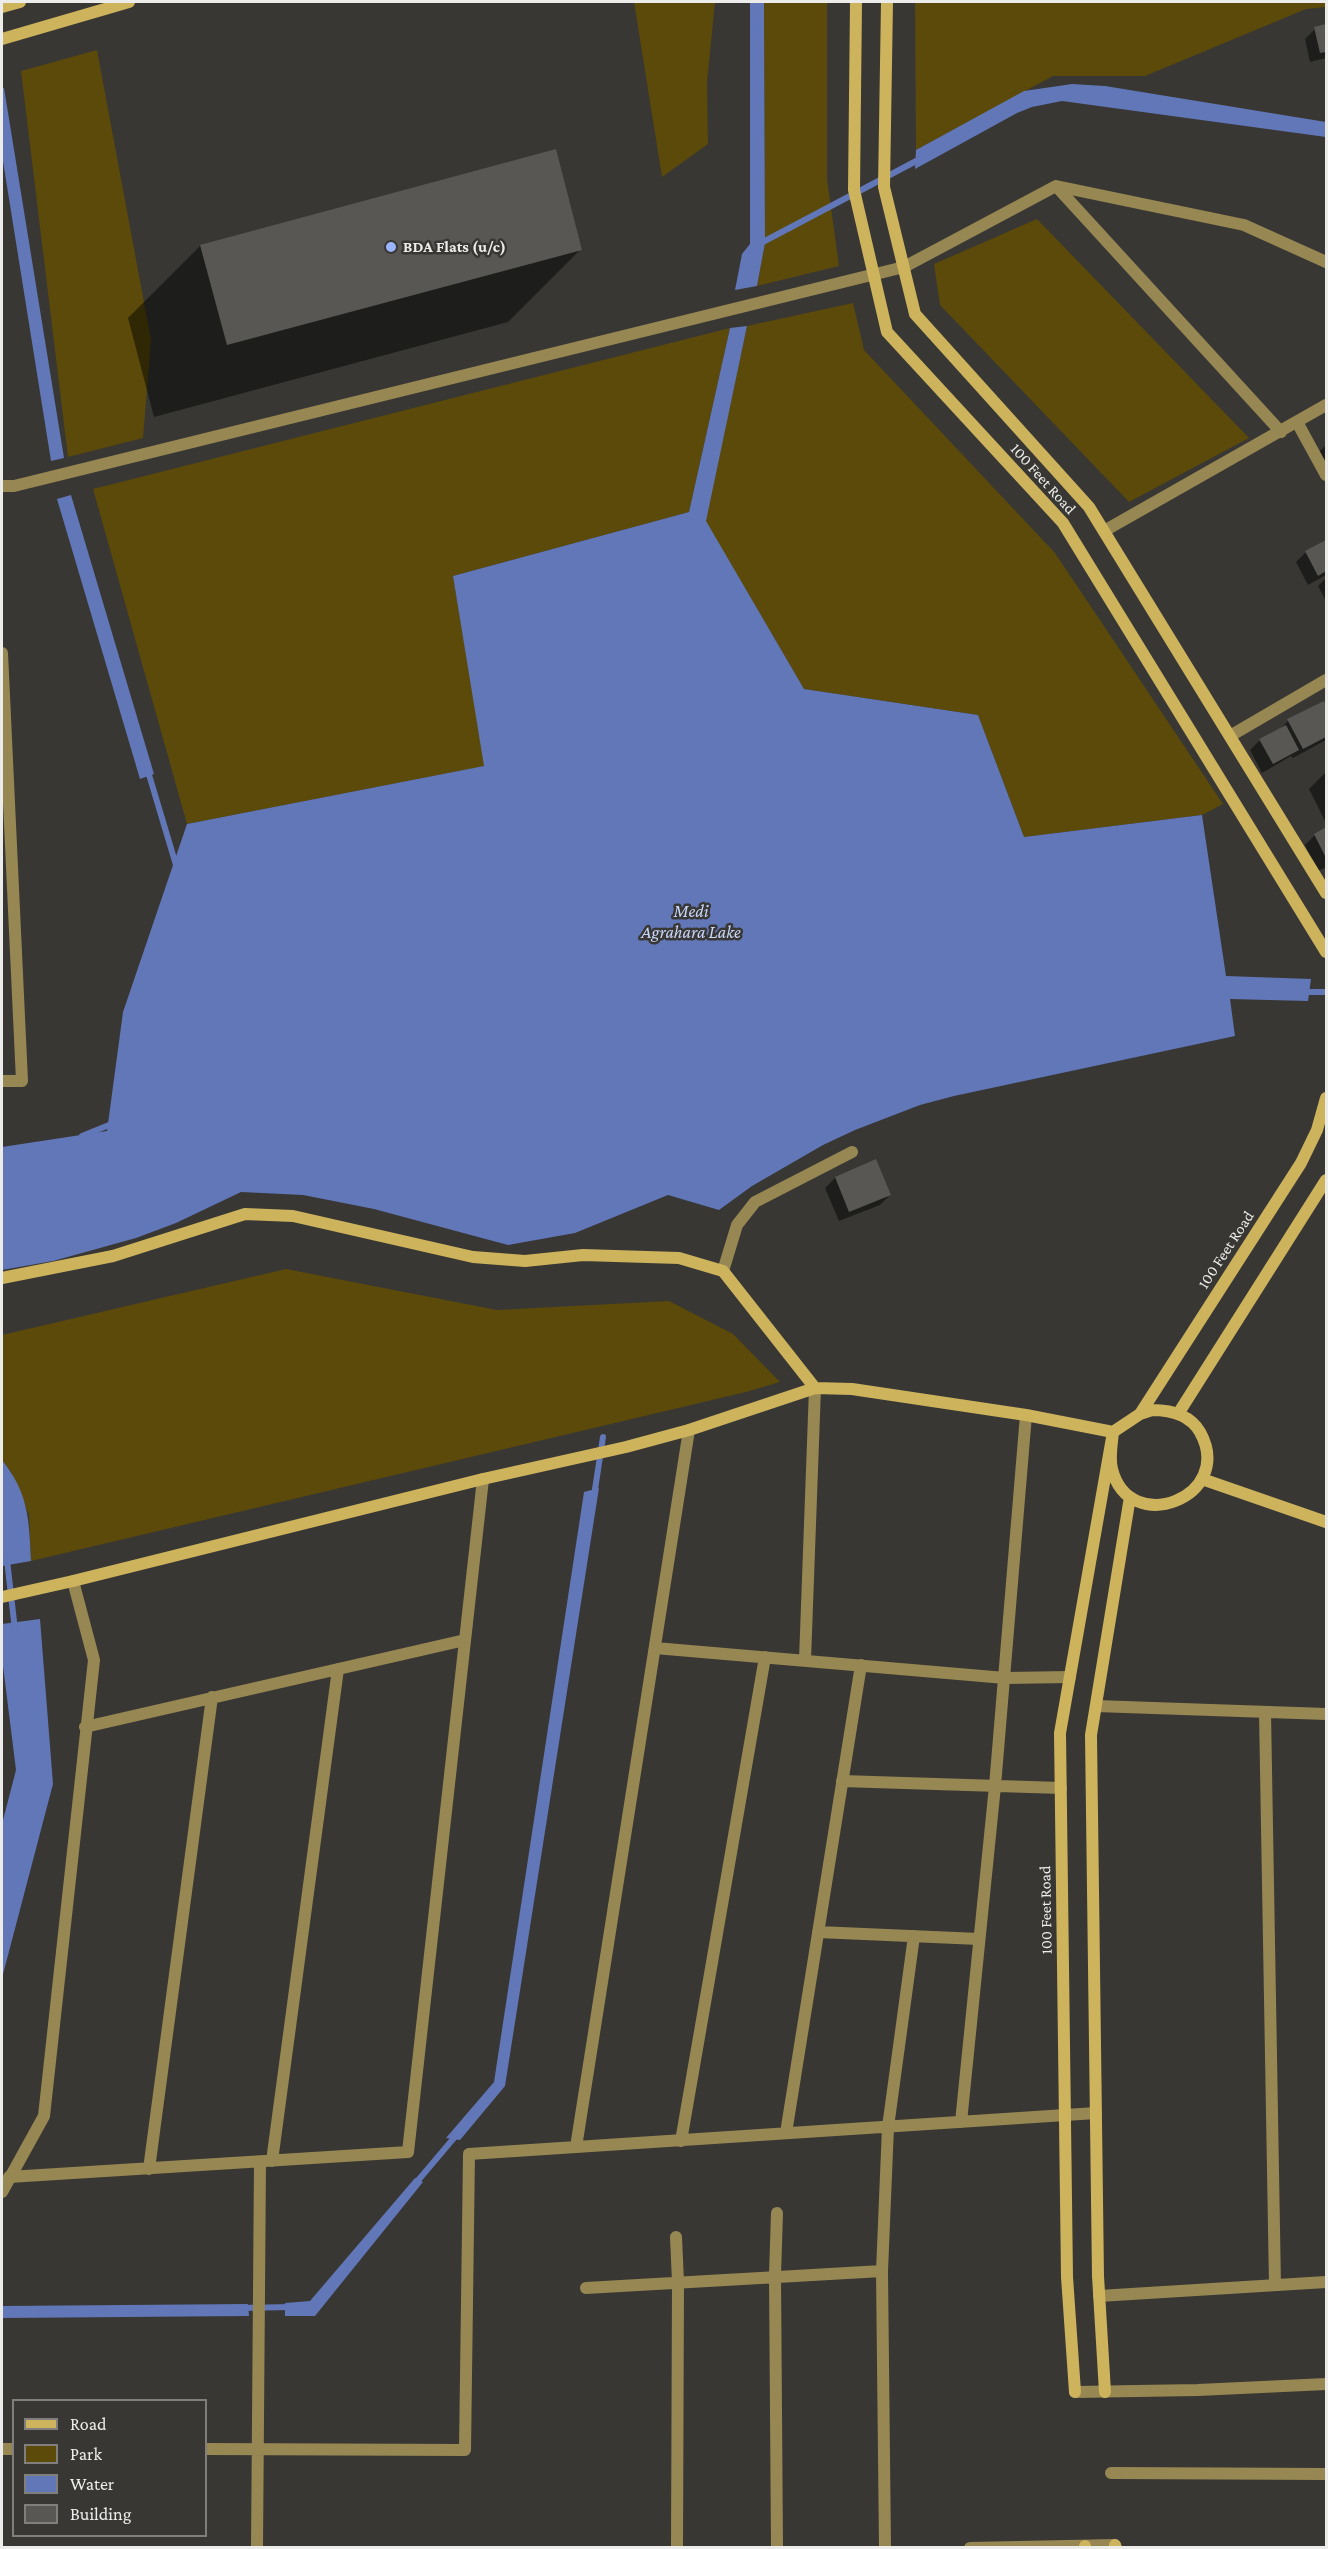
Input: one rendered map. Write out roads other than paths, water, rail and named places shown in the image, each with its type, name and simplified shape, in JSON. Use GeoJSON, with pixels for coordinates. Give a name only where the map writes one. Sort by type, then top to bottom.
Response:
{"type":"FeatureCollection","features":[{"type":"Feature","properties":{"kind":"main road"},"geometry":{"type":"LineString","coordinates":[[2,7],[20,2]]}},
{"type":"Feature","properties":{"kind":"main road"},"geometry":{"type":"LineString","coordinates":[[2,39],[129,2]]}},
{"type":"Feature","properties":{"kind":"main road","name":"100 Feet Road"},"geometry":{"type":"LineString","coordinates":[[856,2],[854,190],[890,338],[1063,523],[1326,952]]}},
{"type":"Feature","properties":{"kind":"main road","name":"100 Feet Road"},"geometry":{"type":"LineString","coordinates":[[887,2],[885,187],[915,314],[919,322],[1089,507],[1326,893]]}},
{"type":"Feature","properties":{"kind":"main road","name":"100 Feet Road"},"geometry":{"type":"LineString","coordinates":[[1140,1414],[1301,1163],[1317,1130],[1326,1098]]}},
{"type":"Feature","properties":{"kind":"main road"},"geometry":{"type":"LineString","coordinates":[[1178,1414],[1326,1180]]}},
{"type":"Feature","properties":{"kind":"main road"},"geometry":{"type":"LineString","coordinates":[[2,1278],[113,1256],[245,1214],[293,1216],[473,1257],[525,1261],[583,1256],[679,1258],[723,1271],[815,1388]]}},
{"type":"Feature","properties":{"kind":"main road"},"geometry":{"type":"LineString","coordinates":[[2,1597],[483,1479],[626,1447],[689,1430],[815,1388],[852,1389],[1026,1415],[1113,1432],[1140,1414],[1166,1410],[1178,1414],[1194,1425],[1204,1441],[1207,1454],[1202,1479],[1185,1497],[1164,1505],[1152,1505],[1130,1497],[1116,1480],[1112,1467],[1113,1432]]}},
{"type":"Feature","properties":{"kind":"main road","name":"100 Feet Road"},"geometry":{"type":"LineString","coordinates":[[1075,2392],[1067,2277],[1060,1733],[1113,1432]]}},
{"type":"Feature","properties":{"kind":"main road"},"geometry":{"type":"LineString","coordinates":[[1202,1479],[1326,1522]]}},
{"type":"Feature","properties":{"kind":"main road"},"geometry":{"type":"LineString","coordinates":[[1105,2392],[1099,2296],[1091,1735],[1130,1497]]}},
{"type":"Feature","properties":{"kind":"street"},"geometry":{"type":"LineString","coordinates":[[1056,186],[1281,432]]}},
{"type":"Feature","properties":{"kind":"street"},"geometry":{"type":"LineString","coordinates":[[2,486],[14,486],[904,267],[1056,186],[1244,225],[1326,262]]}},
{"type":"Feature","properties":{"kind":"street"},"geometry":{"type":"LineString","coordinates":[[1104,531],[1326,405]]}},
{"type":"Feature","properties":{"kind":"street"},"geometry":{"type":"LineString","coordinates":[[1297,422],[1326,475]]}},
{"type":"Feature","properties":{"kind":"street"},"geometry":{"type":"LineString","coordinates":[[2,653],[7,861],[22,1081],[2,1081]]}},
{"type":"Feature","properties":{"kind":"street"},"geometry":{"type":"LineString","coordinates":[[1230,736],[1326,680]]}},
{"type":"Feature","properties":{"kind":"street"},"geometry":{"type":"LineString","coordinates":[[723,1271],[737,1225],[755,1202],[852,1152]]}},
{"type":"Feature","properties":{"kind":"street"},"geometry":{"type":"LineString","coordinates":[[805,1660],[815,1388]]}},
{"type":"Feature","properties":{"kind":"street"},"geometry":{"type":"LineString","coordinates":[[961,2122],[1005,1678],[1026,1415]]}},
{"type":"Feature","properties":{"kind":"street"},"geometry":{"type":"LineString","coordinates":[[576,2147],[689,1430]]}},
{"type":"Feature","properties":{"kind":"street"},"geometry":{"type":"LineString","coordinates":[[9,2177],[408,2152],[483,1479]]}},
{"type":"Feature","properties":{"kind":"street"},"geometry":{"type":"LineString","coordinates":[[2,2192],[44,2116],[94,1660],[73,1581]]}},
{"type":"Feature","properties":{"kind":"street"},"geometry":{"type":"LineString","coordinates":[[85,1727],[465,1640]]}},
{"type":"Feature","properties":{"kind":"street"},"geometry":{"type":"LineString","coordinates":[[655,1648],[1005,1678],[1070,1677]]}},
{"type":"Feature","properties":{"kind":"street"},"geometry":{"type":"LineString","coordinates":[[681,2141],[765,1657]]}},
{"type":"Feature","properties":{"kind":"street"},"geometry":{"type":"LineString","coordinates":[[786,2133],[861,1665]]}},
{"type":"Feature","properties":{"kind":"street"},"geometry":{"type":"LineString","coordinates":[[257,2547],[266,2162],[338,1669]]}},
{"type":"Feature","properties":{"kind":"street"},"geometry":{"type":"LineString","coordinates":[[149,2169],[212,1697]]}},
{"type":"Feature","properties":{"kind":"street"},"geometry":{"type":"LineString","coordinates":[[1096,1706],[1326,1714]]}},
{"type":"Feature","properties":{"kind":"street"},"geometry":{"type":"LineString","coordinates":[[1265,1712],[1275,2285]]}},
{"type":"Feature","properties":{"kind":"street"},"geometry":{"type":"LineString","coordinates":[[842,1781],[1061,1788]]}},
{"type":"Feature","properties":{"kind":"street"},"geometry":{"type":"LineString","coordinates":[[818,1932],[979,1939]]}},
{"type":"Feature","properties":{"kind":"street"},"geometry":{"type":"LineString","coordinates":[[885,2547],[882,2271],[888,2127],[914,1936]]}},
{"type":"Feature","properties":{"kind":"street"},"geometry":{"type":"LineString","coordinates":[[207,2449],[465,2450],[469,2154],[1096,2113]]}},
{"type":"Feature","properties":{"kind":"street"},"geometry":{"type":"LineString","coordinates":[[777,2213],[775,2275],[777,2547]]}},
{"type":"Feature","properties":{"kind":"street"},"geometry":{"type":"LineString","coordinates":[[676,2237],[678,2282],[677,2547]]}},
{"type":"Feature","properties":{"kind":"street"},"geometry":{"type":"LineString","coordinates":[[586,2288],[775,2275],[882,2271]]}},
{"type":"Feature","properties":{"kind":"street"},"geometry":{"type":"LineString","coordinates":[[1099,2296],[1326,2282]]}},
{"type":"Feature","properties":{"kind":"street"},"geometry":{"type":"LineString","coordinates":[[1075,2392],[1198,2390],[1326,2384]]}},
{"type":"Feature","properties":{"kind":"street"},"geometry":{"type":"LineString","coordinates":[[1111,2473],[1326,2474]]}},
{"type":"Feature","properties":{"kind":"street"},"geometry":{"type":"LineString","coordinates":[[970,2547],[1115,2546]]}},
{"type":"Feature","properties":{"kind":"water"},"geometry":{"type":"Polygon","coordinates":[[[750,2],[764,2],[765,243],[757,286],[735,290],[742,254],[750,244],[750,2]]]}},
{"type":"Feature","properties":{"kind":"water"},"geometry":{"type":"Polygon","coordinates":[[[1072,84],[1105,86],[1326,122],[1326,137],[1062,101],[1032,107],[1017,113],[915,169],[916,150],[1024,91],[1072,84]]]}},
{"type":"Feature","properties":{"kind":"water"},"geometry":{"type":"Polygon","coordinates":[[[2,88],[4,88],[64,458],[51,461],[2,155],[2,88]]]}},
{"type":"Feature","properties":{"kind":"water","name":"Medi Agrahara Lake"},"geometry":{"type":"Polygon","coordinates":[[[747,326],[706,521],[804,689],[978,715],[1024,837],[1202,815],[1226,976],[1311,979],[1308,1001],[1230,999],[1235,1036],[920,1105],[823,1145],[752,1186],[719,1210],[668,1195],[575,1233],[508,1245],[374,1209],[303,1195],[241,1192],[176,1223],[136,1238],[53,1261],[2,1270],[2,1147],[107,1131],[123,1012],[187,824],[484,766],[453,576],[689,512],[730,328],[747,326]]]}},
{"type":"Feature","properties":{"kind":"water"},"geometry":{"type":"Polygon","coordinates":[[[71,495],[154,774],[140,779],[57,499],[71,495]]]}},
{"type":"Feature","properties":{"kind":"water"},"geometry":{"type":"Polygon","coordinates":[[[2,1460],[23,1496],[28,1520],[31,1561],[2,1566],[2,1460]]]}},
{"type":"Feature","properties":{"kind":"water"},"geometry":{"type":"Polygon","coordinates":[[[599,1488],[505,2086],[460,2140],[446,2138],[494,2082],[584,1492],[599,1488]]]}},
{"type":"Feature","properties":{"kind":"water"},"geometry":{"type":"Polygon","coordinates":[[[40,1619],[53,1784],[2,1978],[2,1824],[16,1770],[2,1658],[2,1624],[40,1619]]]}},
{"type":"Feature","properties":{"kind":"water"},"geometry":{"type":"Polygon","coordinates":[[[415,2178],[423,2182],[315,2316],[285,2316],[285,2303],[310,2301],[415,2178]]]}},
{"type":"Feature","properties":{"kind":"water"},"geometry":{"type":"Polygon","coordinates":[[[248,2304],[249,2316],[2,2318],[2,2306],[248,2304]]]}},
{"type":"Feature","properties":{"kind":"waterway"},"geometry":{"type":"LineString","coordinates":[[761,243],[920,159]]}},
{"type":"Feature","properties":{"kind":"waterway"},"geometry":{"type":"LineString","coordinates":[[147,768],[176,865]]}},
{"type":"Feature","properties":{"kind":"waterway"},"geometry":{"type":"LineString","coordinates":[[1303,992],[1326,992]]}},
{"type":"Feature","properties":{"kind":"waterway"},"geometry":{"type":"LineString","coordinates":[[82,1136],[114,1123]]}},
{"type":"Feature","properties":{"kind":"waterway"},"geometry":{"type":"LineString","coordinates":[[594,1496],[603,1437]]}},
{"type":"Feature","properties":{"kind":"waterway"},"geometry":{"type":"LineString","coordinates":[[7,1560],[15,1630]]}},
{"type":"Feature","properties":{"kind":"waterway"},"geometry":{"type":"LineString","coordinates":[[415,2184],[459,2132]]}},
{"type":"Feature","properties":{"kind":"waterway"},"geometry":{"type":"LineString","coordinates":[[241,2308],[291,2307]]}},
{"type":"Feature","properties":{"kind":"place","name":"BDA Flats (u/c)"},"geometry":{"type":"Point","coordinates":[391,247]}}]}
